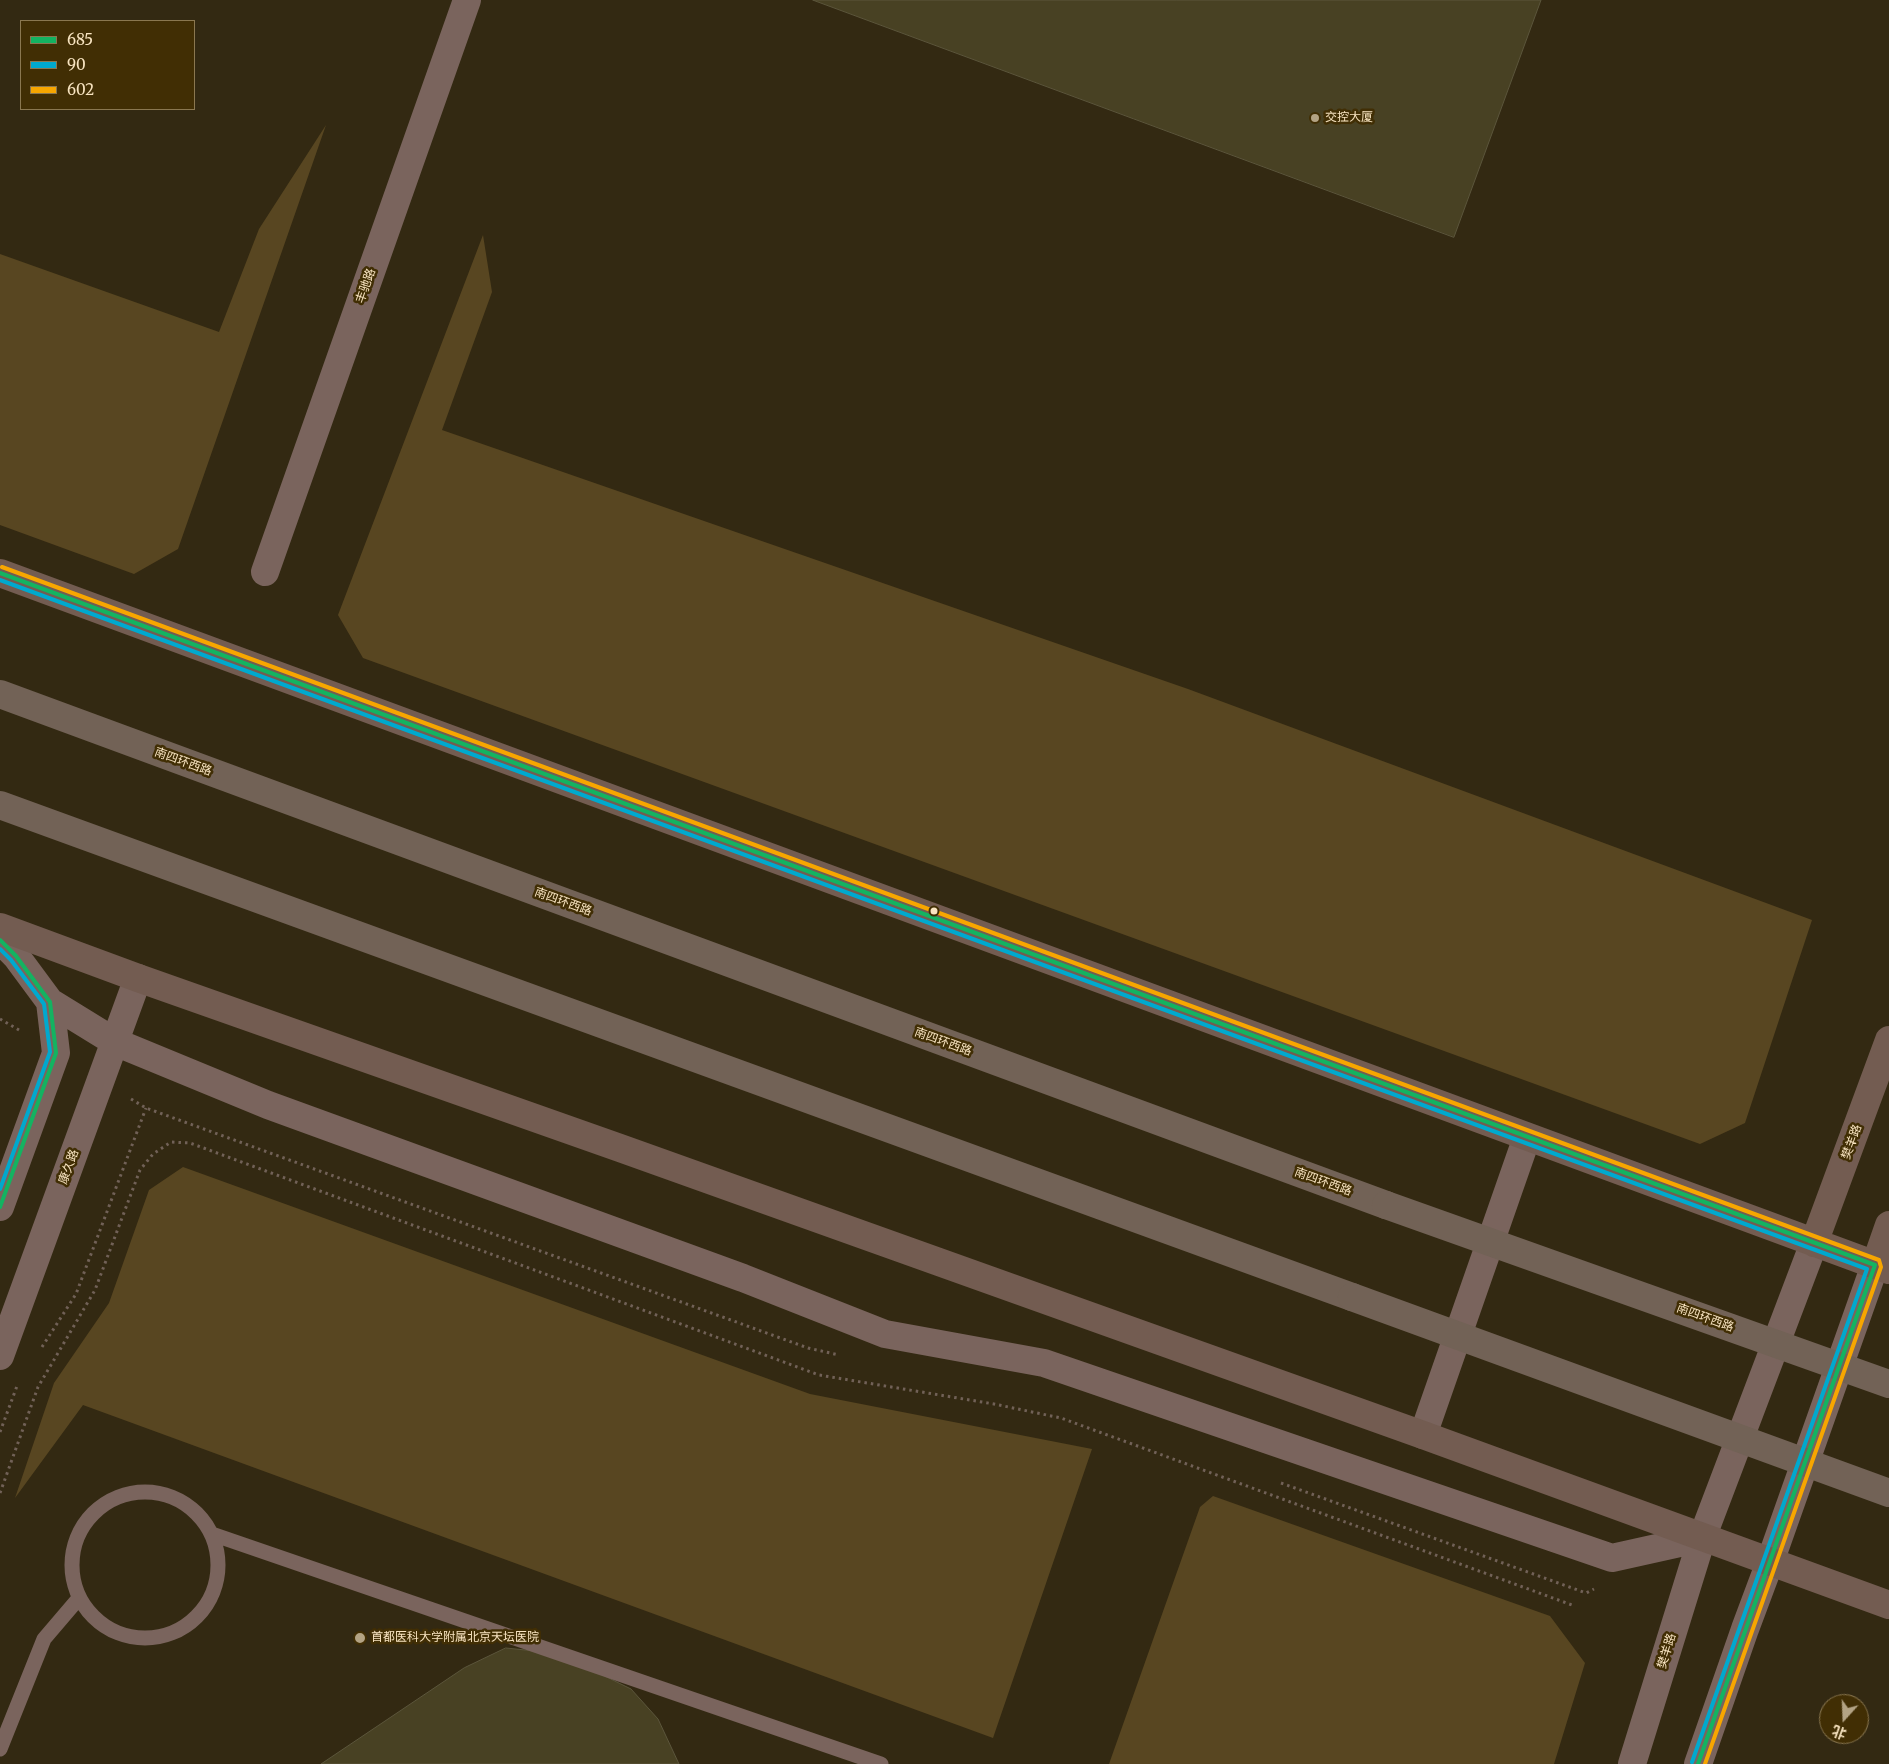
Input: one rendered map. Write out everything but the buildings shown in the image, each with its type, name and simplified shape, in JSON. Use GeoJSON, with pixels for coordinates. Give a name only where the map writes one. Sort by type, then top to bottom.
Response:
{"type":"FeatureCollection","features":[{"type":"Feature","properties":{"kind":"highway","name":"南四环西路"},"geometry":{"type":"LineString","coordinates":[[0,694],[1386,1205],[1889,1384]]}},
{"type":"Feature","properties":{"kind":"highway"},"geometry":{"type":"LineString","coordinates":[[0,805],[1889,1493]]}},
{"type":"Feature","properties":{"kind":"main road"},"geometry":{"type":"LineString","coordinates":[[0,573],[1814,1244],[1882,1267],[1889,1225]]}},
{"type":"Feature","properties":{"kind":"main road"},"geometry":{"type":"LineString","coordinates":[[0,927],[138,978],[1423,1435],[1889,1605]]}},
{"type":"Feature","properties":{"kind":"main road","name":"樊羊路"},"geometry":{"type":"LineString","coordinates":[[1814,1244],[1889,1040]]}},
{"type":"Feature","properties":{"kind":"street","name":"丰驰路"},"geometry":{"type":"LineString","coordinates":[[265,572],[467,0]]}},
{"type":"Feature","properties":{"kind":"street"},"geometry":{"type":"LineString","coordinates":[[0,940],[16,956],[50,1002],[115,1042],[268,1105],[743,1278],[885,1334],[1044,1363],[1612,1558],[1702,1538]]}},
{"type":"Feature","properties":{"kind":"street","name":"康久路"},"geometry":{"type":"LineString","coordinates":[[0,1356],[138,978]]}},
{"type":"Feature","properties":{"kind":"street"},"geometry":{"type":"LineString","coordinates":[[0,1207],[56,1053],[50,1002]]}},
{"type":"Feature","properties":{"kind":"street"},"geometry":{"type":"LineString","coordinates":[[1423,1435],[1527,1137]]}},
{"type":"Feature","properties":{"kind":"street","name":"樊羊路"},"geometry":{"type":"LineString","coordinates":[[1632,1764],[1702,1538],[1814,1244]]}},
{"type":"Feature","properties":{"kind":"street"},"geometry":{"type":"LineString","coordinates":[[1698,1764],[1744,1629],[1882,1267]]}},
{"type":"Feature","properties":{"kind":"lane"},"geometry":{"type":"LineString","coordinates":[[135,1491],[159,1492],[181,1500],[199,1514],[212,1534],[219,1559],[217,1584],[206,1607],[188,1625],[165,1636],[140,1639],[115,1632],[93,1618],[78,1598],[71,1575],[72,1552],[79,1530],[94,1511],[113,1498],[135,1491]]}},
{"type":"Feature","properties":{"kind":"lane"},"geometry":{"type":"LineString","coordinates":[[212,1534],[881,1764]]}},
{"type":"Feature","properties":{"kind":"lane"},"geometry":{"type":"LineString","coordinates":[[0,1749],[44,1639],[78,1598]]}},
{"type":"Feature","properties":{"kind":"path"},"geometry":{"type":"LineString","coordinates":[[38,1353],[76,1294],[146,1108]]}},
{"type":"Feature","properties":{"kind":"path"},"geometry":{"type":"LineString","coordinates":[[0,1493],[38,1387],[95,1290],[140,1170],[153,1154],[171,1142],[190,1144],[820,1374],[994,1404],[1061,1418],[1572,1605]]}},
{"type":"Feature","properties":{"kind":"path"},"geometry":{"type":"LineString","coordinates":[[0,1432],[17,1386],[22,1378]]}},
{"type":"Feature","properties":{"kind":"shaded area"},"geometry":{"type":"Polygon","coordinates":[[[326,125],[178,549],[134,574],[0,525],[0,254],[219,332],[259,229],[326,125]]]}},
{"type":"Feature","properties":{"kind":"shaded area"},"geometry":{"type":"Polygon","coordinates":[[[483,235],[492,292],[442,430],[1188,689],[1812,920],[1745,1123],[1700,1144],[363,658],[338,615],[483,235]]]}},
{"type":"Feature","properties":{"kind":"shaded area"},"geometry":{"type":"Polygon","coordinates":[[[183,1167],[810,1394],[1092,1449],[993,1738],[83,1405],[15,1498],[54,1383],[109,1303],[149,1190],[183,1167]]]}},
{"type":"Feature","properties":{"kind":"shaded area"},"geometry":{"type":"Polygon","coordinates":[[[1213,1496],[1550,1616],[1585,1663],[1554,1764],[1109,1764],[1200,1507],[1213,1496]]]}},
{"type":"Feature","properties":{"kind":"transit line","name":"602"},"geometry":{"type":"LineString","coordinates":[[2,567],[1879,1260],[1881,1267],[1705,1764]]}},
{"type":"Feature","properties":{"kind":"transit line","name":"685"},"geometry":{"type":"LineString","coordinates":[[0,573],[1875,1265],[1698,1764]]}},
{"type":"Feature","properties":{"kind":"transit line","name":"90"},"geometry":{"type":"LineString","coordinates":[[0,580],[1867,1269],[1692,1762]]}},
{"type":"Feature","properties":{"kind":"transit line","name":"685"},"geometry":{"type":"LineString","coordinates":[[0,940],[16,956],[50,1002],[56,1053],[0,1207]]}},
{"type":"Feature","properties":{"kind":"transit line","name":"90"},"geometry":{"type":"LineString","coordinates":[[0,949],[11,960],[44,1004],[50,1052],[0,1189]]}},
{"type":"Feature","properties":{"kind":"place","name":"交控大厦"},"geometry":{"type":"Point","coordinates":[1315,118]}},
{"type":"Feature","properties":{"kind":"place","name":"首都医科大学附属北京天坛医院"},"geometry":{"type":"Point","coordinates":[360,1638]}}]}
